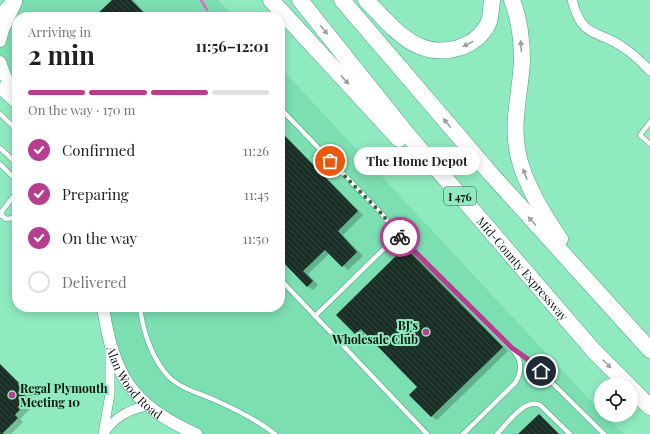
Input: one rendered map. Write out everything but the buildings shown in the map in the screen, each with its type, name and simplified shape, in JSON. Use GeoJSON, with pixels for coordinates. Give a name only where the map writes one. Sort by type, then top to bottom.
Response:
{"type":"FeatureCollection","features":[{"type":"Feature","properties":{"kind":"highway"},"geometry":{"type":"LineString","coordinates":[[271,0],[282,12]]}},
{"type":"Feature","properties":{"kind":"highway","name":"Mid-County Expressway"},"geometry":{"type":"LineString","coordinates":[[300,0],[407,134],[593,350],[621,378]]}},
{"type":"Feature","properties":{"kind":"highway"},"geometry":{"type":"LineString","coordinates":[[342,0],[491,174],[650,350]]}},
{"type":"Feature","properties":{"kind":"highway"},"geometry":{"type":"LineString","coordinates":[[366,0],[398,31],[418,45],[435,51],[457,50],[473,42],[488,24],[492,0]]}},
{"type":"Feature","properties":{"kind":"highway"},"geometry":{"type":"LineString","coordinates":[[512,0],[520,32],[522,60],[516,114],[517,149],[526,178],[546,219],[624,323]]}},
{"type":"Feature","properties":{"kind":"highway"},"geometry":{"type":"LineString","coordinates":[[285,15],[593,350]]}},
{"type":"Feature","properties":{"kind":"highway"},"geometry":{"type":"LineString","coordinates":[[638,395],[650,406]]}},
{"type":"Feature","properties":{"kind":"main road"},"geometry":{"type":"LineString","coordinates":[[0,16],[16,0]]}},
{"type":"Feature","properties":{"kind":"street"},"geometry":{"type":"LineString","coordinates":[[0,41],[3,30],[16,0]]}},
{"type":"Feature","properties":{"kind":"street"},"geometry":{"type":"LineString","coordinates":[[572,0],[582,23],[588,30],[610,38],[625,48],[650,71]]}},
{"type":"Feature","properties":{"kind":"street"},"geometry":{"type":"LineString","coordinates":[[0,62],[6,78],[12,86]]}},
{"type":"Feature","properties":{"kind":"street"},"geometry":{"type":"LineString","coordinates":[[0,89],[12,98]]}},
{"type":"Feature","properties":{"kind":"street","name":"Alan Wood Road"},"geometry":{"type":"LineString","coordinates":[[104,312],[113,355],[119,369],[135,394],[146,406],[176,425],[196,434]]}},
{"type":"Feature","properties":{"kind":"street"},"geometry":{"type":"LineString","coordinates":[[103,434],[107,412],[110,378],[108,335]]}},
{"type":"Feature","properties":{"kind":"street"},"geometry":{"type":"LineString","coordinates":[[103,434],[120,415],[132,409],[146,406]]}},
{"type":"Feature","properties":{"kind":"lane"},"geometry":{"type":"LineString","coordinates":[[285,113],[381,213],[398,235],[512,348],[530,361],[604,434]]}},
{"type":"Feature","properties":{"kind":"lane"},"geometry":{"type":"LineString","coordinates":[[0,114],[12,125]]}},
{"type":"Feature","properties":{"kind":"lane"},"geometry":{"type":"LineString","coordinates":[[650,122],[640,135],[650,144]]}},
{"type":"Feature","properties":{"kind":"lane"},"geometry":{"type":"LineString","coordinates":[[0,148],[12,159]]}},
{"type":"Feature","properties":{"kind":"lane"},"geometry":{"type":"LineString","coordinates":[[0,164],[12,176]]}},
{"type":"Feature","properties":{"kind":"lane"},"geometry":{"type":"LineString","coordinates":[[12,198],[2,211],[1,215],[6,218],[12,218]]}},
{"type":"Feature","properties":{"kind":"lane"},"geometry":{"type":"LineString","coordinates":[[315,316],[398,235]]}},
{"type":"Feature","properties":{"kind":"lane"},"geometry":{"type":"LineString","coordinates":[[285,284],[427,434]]}},
{"type":"Feature","properties":{"kind":"lane"},"geometry":{"type":"LineString","coordinates":[[141,312],[149,346],[160,366],[170,377],[184,387],[250,416],[275,434]]}},
{"type":"Feature","properties":{"kind":"lane"},"geometry":{"type":"LineString","coordinates":[[463,434],[517,380],[521,368],[520,360],[512,348]]}},
{"type":"Feature","properties":{"kind":"lane"},"geometry":{"type":"LineString","coordinates":[[497,434],[526,405],[532,404],[540,406],[570,434]]}},
{"type":"Feature","properties":{"kind":"shaded area"},"geometry":{"type":"Polygon","coordinates":[[[17,0],[218,0],[229,12],[12,12],[17,0]]]}},
{"type":"Feature","properties":{"kind":"shaded area"},"geometry":{"type":"Polygon","coordinates":[[[12,12],[12,84],[0,62],[0,41],[12,12]]]}},
{"type":"Feature","properties":{"kind":"shaded area"},"geometry":{"type":"Polygon","coordinates":[[[285,72],[594,404],[594,422],[611,422],[624,434],[196,434],[176,425],[126,382],[105,312],[285,312],[285,72]]]}},
{"type":"Feature","properties":{"kind":"waterway"},"geometry":{"type":"LineString","coordinates":[[201,0],[207,10]]}},
{"type":"Feature","properties":{"kind":"way so far"},"geometry":{"type":"LineString","coordinates":[[330,161],[381,213],[400,237]]}},
{"type":"Feature","properties":{"kind":"place","name":"The Home Depot"},"geometry":{"type":"Point","coordinates":[330,161]}},
{"type":"Feature","properties":{"kind":"place","name":"BJ's Wholesale Club"},"geometry":{"type":"Point","coordinates":[426,332]}},
{"type":"Feature","properties":{"kind":"place","name":"Regal Plymouth Meeting 10"},"geometry":{"type":"Point","coordinates":[12,395]}},
{"type":"Feature","properties":{"kind":"route"},"geometry":{"type":"LineString","coordinates":[[400,237],[512,348],[541,371]]}}]}
